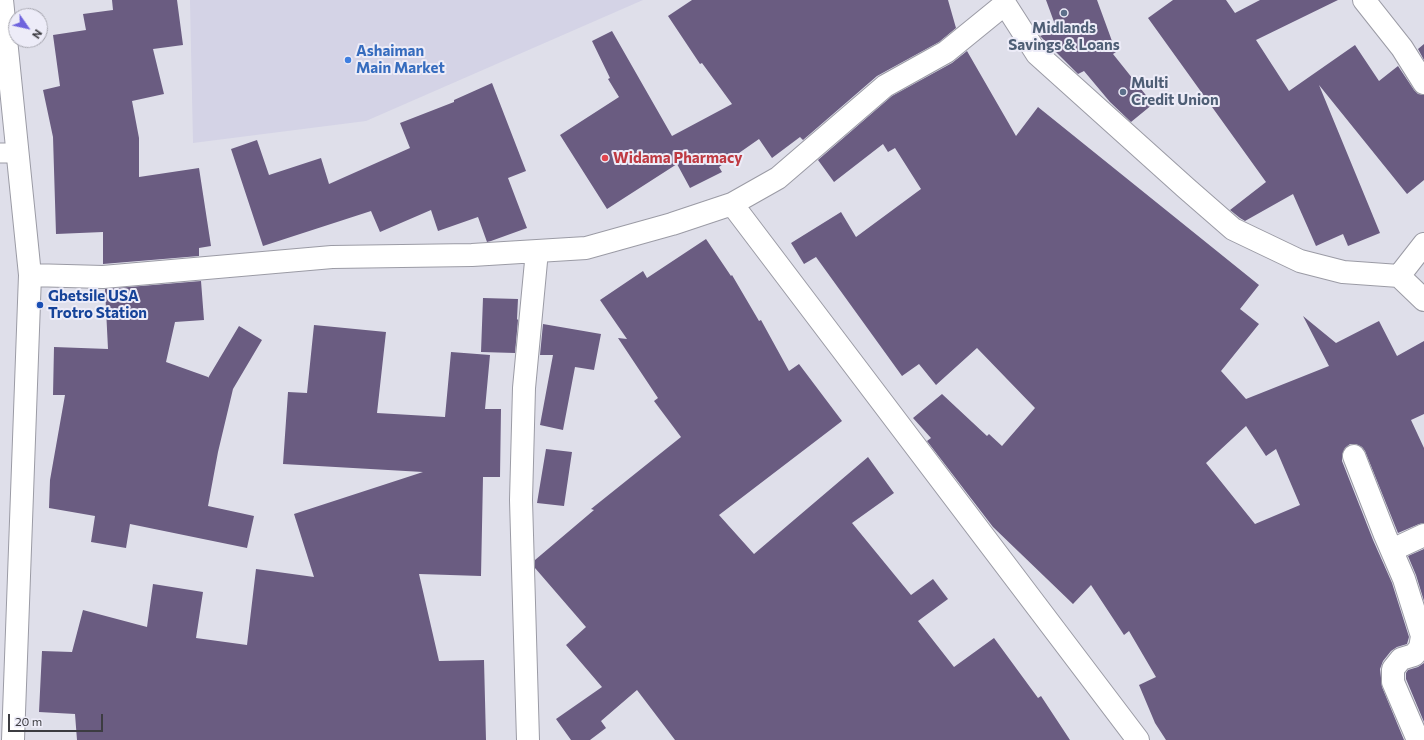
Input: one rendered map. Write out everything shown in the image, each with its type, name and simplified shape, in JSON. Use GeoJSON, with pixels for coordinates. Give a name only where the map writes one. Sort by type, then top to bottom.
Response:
{"type":"FeatureCollection","features":[{"type":"Feature","properties":{"kind":"street"},"geometry":{"type":"LineString","coordinates":[[2,0],[9,153],[30,275],[10,569],[13,740]]}},
{"type":"Feature","properties":{"kind":"street"},"geometry":{"type":"LineString","coordinates":[[1364,0],[1402,48],[1424,83]]}},
{"type":"Feature","properties":{"kind":"street"},"geometry":{"type":"LineString","coordinates":[[30,275],[103,277],[332,257],[472,255],[586,248],[672,224],[732,204],[778,178],[885,86],[946,52],[1005,2],[1037,54],[1233,229],[1300,261],[1343,272],[1399,276],[1424,300]]}},
{"type":"Feature","properties":{"kind":"street"},"geometry":{"type":"LineString","coordinates":[[732,204],[1138,740]]}},
{"type":"Feature","properties":{"kind":"street"},"geometry":{"type":"LineString","coordinates":[[1399,276],[1424,244]]}},
{"type":"Feature","properties":{"kind":"street"},"geometry":{"type":"LineString","coordinates":[[528,740],[522,484],[524,388],[537,251]]}},
{"type":"Feature","properties":{"kind":"street"},"geometry":{"type":"LineString","coordinates":[[1354,456],[1404,579],[1422,636],[1420,648],[1414,655],[1401,659],[1393,670],[1393,682],[1418,740]]}},
{"type":"Feature","properties":{"kind":"street"},"geometry":{"type":"LineString","coordinates":[[1392,550],[1424,535]]}},
{"type":"Feature","properties":{"kind":"shaded area","name":"Ashaiman Main Market"},"geometry":{"type":"Polygon","coordinates":[[[190,0],[643,0],[366,121],[193,143],[190,0]]]}},
{"type":"Feature","properties":{"kind":"building"},"geometry":{"type":"Polygon","coordinates":[[[112,0],[177,0],[183,45],[153,49],[164,94],[132,101],[139,138],[139,177],[199,168],[211,246],[199,248],[199,256],[103,264],[103,232],[56,234],[53,137],[43,90],[60,86],[53,35],[86,30],[83,14],[113,10],[112,0]]]}},
{"type":"Feature","properties":{"kind":"building"},"geometry":{"type":"Polygon","coordinates":[[[692,0],[948,0],[956,28],[939,42],[877,76],[803,140],[800,137],[772,158],[759,139],[719,167],[722,172],[690,188],[677,164],[607,209],[560,135],[619,97],[608,79],[610,78],[592,41],[612,31],[672,136],[732,104],[702,63],[700,64],[668,16],[692,0]]]}},
{"type":"Feature","properties":{"kind":"building"},"geometry":{"type":"Polygon","coordinates":[[[1046,0],[1097,0],[1116,52],[1113,54],[1153,104],[1131,122],[1110,102],[1084,71],[1078,74],[1040,36],[1057,30],[1046,0]]]}},
{"type":"Feature","properties":{"kind":"building"},"geometry":{"type":"Polygon","coordinates":[[[1173,0],[1226,0],[1235,13],[1260,0],[1338,0],[1256,40],[1289,91],[1355,45],[1379,81],[1398,66],[1414,90],[1418,94],[1424,95],[1424,180],[1407,194],[1319,85],[1380,233],[1348,246],[1343,234],[1316,246],[1293,194],[1245,221],[1230,210],[1266,182],[1148,18],[1173,0]]]}},
{"type":"Feature","properties":{"kind":"building"},"geometry":{"type":"Polygon","coordinates":[[[1424,44],[1424,60],[1418,49],[1424,44]]]}},
{"type":"Feature","properties":{"kind":"building"},"geometry":{"type":"Polygon","coordinates":[[[967,51],[1016,136],[1038,107],[1259,285],[1240,309],[1259,324],[1221,371],[1246,399],[1329,366],[1303,316],[1336,343],[1379,321],[1397,356],[1424,341],[1424,414],[1411,420],[1424,448],[1424,523],[1398,533],[1365,451],[1362,447],[1356,444],[1350,444],[1345,448],[1342,455],[1342,461],[1373,540],[1392,583],[1409,637],[1407,644],[1397,647],[1391,651],[1383,661],[1380,669],[1382,687],[1404,740],[1166,740],[1155,723],[1139,685],[1156,677],[1129,631],[1124,635],[1091,585],[1073,604],[993,527],[927,441],[931,438],[913,418],[942,394],[987,436],[989,434],[1002,446],[1035,408],[977,348],[936,385],[919,364],[902,376],[816,257],[804,264],[791,243],[841,212],[856,237],[921,189],[895,148],[888,152],[883,144],[834,182],[818,160],[892,96],[952,63],[967,51]],[[1246,426],[1206,463],[1255,524],[1300,505],[1276,449],[1266,456],[1246,426]]]}},
{"type":"Feature","properties":{"kind":"building"},"geometry":{"type":"Polygon","coordinates":[[[492,83],[526,171],[508,178],[527,228],[487,242],[478,217],[438,231],[431,210],[380,232],[371,211],[263,246],[231,149],[257,140],[269,175],[321,158],[329,184],[410,148],[400,123],[454,102],[454,100],[492,83]]]}},
{"type":"Feature","properties":{"kind":"building"},"geometry":{"type":"Polygon","coordinates":[[[706,239],[731,276],[732,275],[759,321],[761,320],[789,371],[799,364],[842,421],[719,515],[754,554],[868,457],[894,493],[852,523],[911,595],[933,579],[948,599],[918,621],[954,667],[994,638],[1038,698],[1041,696],[1070,740],[675,740],[637,690],[601,721],[606,728],[590,740],[571,740],[556,719],[602,687],[566,645],[586,627],[535,568],[535,560],[594,510],[591,509],[681,437],[654,401],[658,398],[618,338],[627,339],[600,300],[643,271],[647,278],[706,239]]]}},
{"type":"Feature","properties":{"kind":"building"},"geometry":{"type":"Polygon","coordinates":[[[201,281],[204,320],[175,322],[166,362],[208,378],[239,326],[262,340],[233,389],[218,452],[208,506],[254,516],[247,548],[130,524],[126,548],[91,542],[95,516],[49,508],[50,480],[65,395],[53,395],[54,347],[108,349],[105,289],[201,281]]]}},
{"type":"Feature","properties":{"kind":"building"},"geometry":{"type":"Polygon","coordinates":[[[483,298],[518,299],[515,353],[481,352],[483,298]]]}},
{"type":"Feature","properties":{"kind":"building"},"geometry":{"type":"Polygon","coordinates":[[[543,324],[601,334],[594,370],[575,367],[563,430],[540,425],[553,355],[540,355],[543,324]]]}},
{"type":"Feature","properties":{"kind":"building"},"geometry":{"type":"Polygon","coordinates":[[[314,325],[386,332],[377,413],[445,417],[451,352],[490,355],[485,409],[501,409],[500,477],[483,477],[481,576],[419,574],[439,661],[484,660],[486,740],[77,740],[75,714],[39,712],[42,651],[72,652],[83,610],[147,627],[153,584],[203,592],[196,638],[247,645],[256,569],[314,577],[294,514],[423,472],[283,464],[288,392],[307,393],[314,325]]]}},
{"type":"Feature","properties":{"kind":"building"},"geometry":{"type":"Polygon","coordinates":[[[546,449],[572,452],[564,506],[537,503],[546,449]]]}},
{"type":"Feature","properties":{"kind":"building"},"geometry":{"type":"Polygon","coordinates":[[[1424,549],[1424,601],[1408,556],[1424,549]]]}},
{"type":"Feature","properties":{"kind":"building"},"geometry":{"type":"Polygon","coordinates":[[[1424,663],[1424,722],[1406,679],[1406,673],[1408,670],[1418,667],[1424,663]]]}},
{"type":"Feature","properties":{"kind":"place","name":"Midlands Savings & Loans"},"geometry":{"type":"Point","coordinates":[1064,13]}},
{"type":"Feature","properties":{"kind":"place","name":"Ashaiman Main Market"},"geometry":{"type":"Point","coordinates":[348,60]}},
{"type":"Feature","properties":{"kind":"place","name":"Multi Credit Union"},"geometry":{"type":"Point","coordinates":[1123,92]}},
{"type":"Feature","properties":{"kind":"place","name":"Widama Pharmacy"},"geometry":{"type":"Point","coordinates":[605,158]}},
{"type":"Feature","properties":{"kind":"place","name":"Gbetsile USA Trotro Station"},"geometry":{"type":"Point","coordinates":[40,305]}}]}
